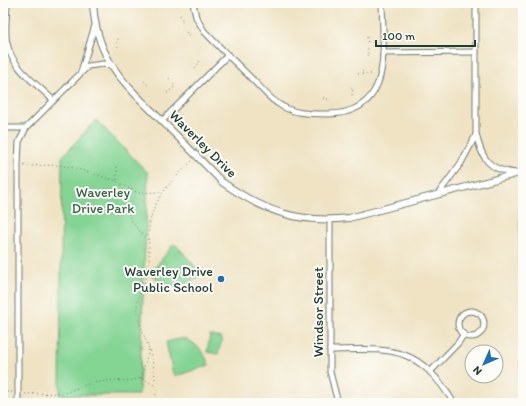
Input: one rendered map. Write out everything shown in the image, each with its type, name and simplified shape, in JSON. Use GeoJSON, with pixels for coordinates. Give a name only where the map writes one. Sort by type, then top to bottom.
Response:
{"type":"FeatureCollection","features":[{"type":"Feature","properties":{"kind":"street"},"geometry":{"type":"LineString","coordinates":[[6,3],[7,42],[10,53],[16,63],[54,100]]}},
{"type":"Feature","properties":{"kind":"street","name":"Waverley Drive"},"geometry":{"type":"LineString","coordinates":[[93,3],[95,25],[102,45],[111,65],[126,85],[222,182],[257,204],[289,216],[330,221],[370,213],[520,172]]}},
{"type":"Feature","properties":{"kind":"street"},"geometry":{"type":"LineString","coordinates":[[193,3],[196,17],[202,28],[272,99],[285,108],[301,113],[330,114],[351,110],[361,105],[378,85],[383,69],[382,3]]}},
{"type":"Feature","properties":{"kind":"street"},"geometry":{"type":"LineString","coordinates":[[476,3],[476,134],[482,156],[491,165],[501,171],[520,172]]}},
{"type":"Feature","properties":{"kind":"street","name":"Waverley Drive"},"geometry":{"type":"LineString","coordinates":[[80,73],[95,25]]}},
{"type":"Feature","properties":{"kind":"street"},"geometry":{"type":"LineString","coordinates":[[383,53],[476,52]]}},
{"type":"Feature","properties":{"kind":"street"},"geometry":{"type":"LineString","coordinates":[[162,121],[228,56]]}},
{"type":"Feature","properties":{"kind":"street"},"geometry":{"type":"LineString","coordinates":[[18,403],[15,393],[19,142],[26,128],[88,66],[95,64],[111,65]]}},
{"type":"Feature","properties":{"kind":"street"},"geometry":{"type":"LineString","coordinates":[[3,128],[26,128]]}},
{"type":"Feature","properties":{"kind":"street"},"geometry":{"type":"LineString","coordinates":[[438,194],[465,157],[476,134]]}},
{"type":"Feature","properties":{"kind":"street","name":"Windsor Street"},"geometry":{"type":"LineString","coordinates":[[330,221],[330,372],[338,403]]}},
{"type":"Feature","properties":{"kind":"street"},"geometry":{"type":"LineString","coordinates":[[467,311],[476,312],[483,321],[482,330],[476,335],[464,334],[458,328],[460,316],[467,311]]}},
{"type":"Feature","properties":{"kind":"street"},"geometry":{"type":"LineString","coordinates":[[430,372],[458,343],[464,334]]}},
{"type":"Feature","properties":{"kind":"street"},"geometry":{"type":"LineString","coordinates":[[330,350],[392,350],[418,360],[430,372],[454,403]]}},
{"type":"Feature","properties":{"kind":"path"},"geometry":{"type":"LineString","coordinates":[[180,15],[181,23]]}},
{"type":"Feature","properties":{"kind":"path"},"geometry":{"type":"LineString","coordinates":[[186,32],[190,38]]}},
{"type":"Feature","properties":{"kind":"path"},"geometry":{"type":"LineString","coordinates":[[367,37],[368,44]]}},
{"type":"Feature","properties":{"kind":"path"},"geometry":{"type":"LineString","coordinates":[[118,39],[116,44],[119,49]]}},
{"type":"Feature","properties":{"kind":"path"},"geometry":{"type":"LineString","coordinates":[[367,56],[368,48]]}},
{"type":"Feature","properties":{"kind":"path"},"geometry":{"type":"LineString","coordinates":[[195,68],[200,62],[199,61]]}},
{"type":"Feature","properties":{"kind":"path"},"geometry":{"type":"LineString","coordinates":[[362,71],[365,74]]}},
{"type":"Feature","properties":{"kind":"path"},"geometry":{"type":"LineString","coordinates":[[358,74],[374,74]]}},
{"type":"Feature","properties":{"kind":"path"},"geometry":{"type":"LineString","coordinates":[[168,93],[175,87],[175,84],[169,78]]}},
{"type":"Feature","properties":{"kind":"path"},"geometry":{"type":"LineString","coordinates":[[144,81],[149,86]]}},
{"type":"Feature","properties":{"kind":"path"},"geometry":{"type":"LineString","coordinates":[[351,88],[353,88],[352,95]]}},
{"type":"Feature","properties":{"kind":"path"},"geometry":{"type":"LineString","coordinates":[[324,98],[331,100]]}},
{"type":"Feature","properties":{"kind":"path"},"geometry":{"type":"LineString","coordinates":[[156,403],[157,380],[140,322],[137,304],[148,271],[150,257],[148,240],[151,217],[162,192],[197,156]]}},
{"type":"Feature","properties":{"kind":"path"},"geometry":{"type":"LineString","coordinates":[[18,166],[59,165],[84,170],[117,182],[140,193],[162,192]]}},
{"type":"Feature","properties":{"kind":"path"},"geometry":{"type":"LineString","coordinates":[[117,167],[117,182]]}},
{"type":"Feature","properties":{"kind":"path"},"geometry":{"type":"LineString","coordinates":[[130,189],[127,205],[130,217],[134,225],[148,240]]}},
{"type":"Feature","properties":{"kind":"path"},"geometry":{"type":"LineString","coordinates":[[141,378],[149,350]]}},
{"type":"Feature","properties":{"kind":"path"},"geometry":{"type":"LineString","coordinates":[[3,392],[65,393],[88,384],[113,380],[128,381],[141,378],[156,386]]}},
{"type":"Feature","properties":{"kind":"green space","name":"Waverley Drive Park"},"geometry":{"type":"Polygon","coordinates":[[[96,120],[148,173],[139,395],[60,395],[62,157],[96,120]]]}},
{"type":"Feature","properties":{"kind":"green space"},"geometry":{"type":"Polygon","coordinates":[[[520,220],[523,220],[523,308],[519,264],[520,220]]]}},
{"type":"Feature","properties":{"kind":"green space"},"geometry":{"type":"Polygon","coordinates":[[[173,245],[176,245],[202,274],[188,283],[176,286],[164,283],[150,274],[173,245]]]}},
{"type":"Feature","properties":{"kind":"green space"},"geometry":{"type":"Polygon","coordinates":[[[210,335],[222,338],[218,354],[207,352],[210,335]]]}},
{"type":"Feature","properties":{"kind":"green space"},"geometry":{"type":"Polygon","coordinates":[[[185,338],[200,349],[209,365],[176,376],[173,374],[166,342],[185,338]]]}},
{"type":"Feature","properties":{"kind":"place","name":"Waverley Drive Public School"},"geometry":{"type":"Point","coordinates":[221,279]}}]}
